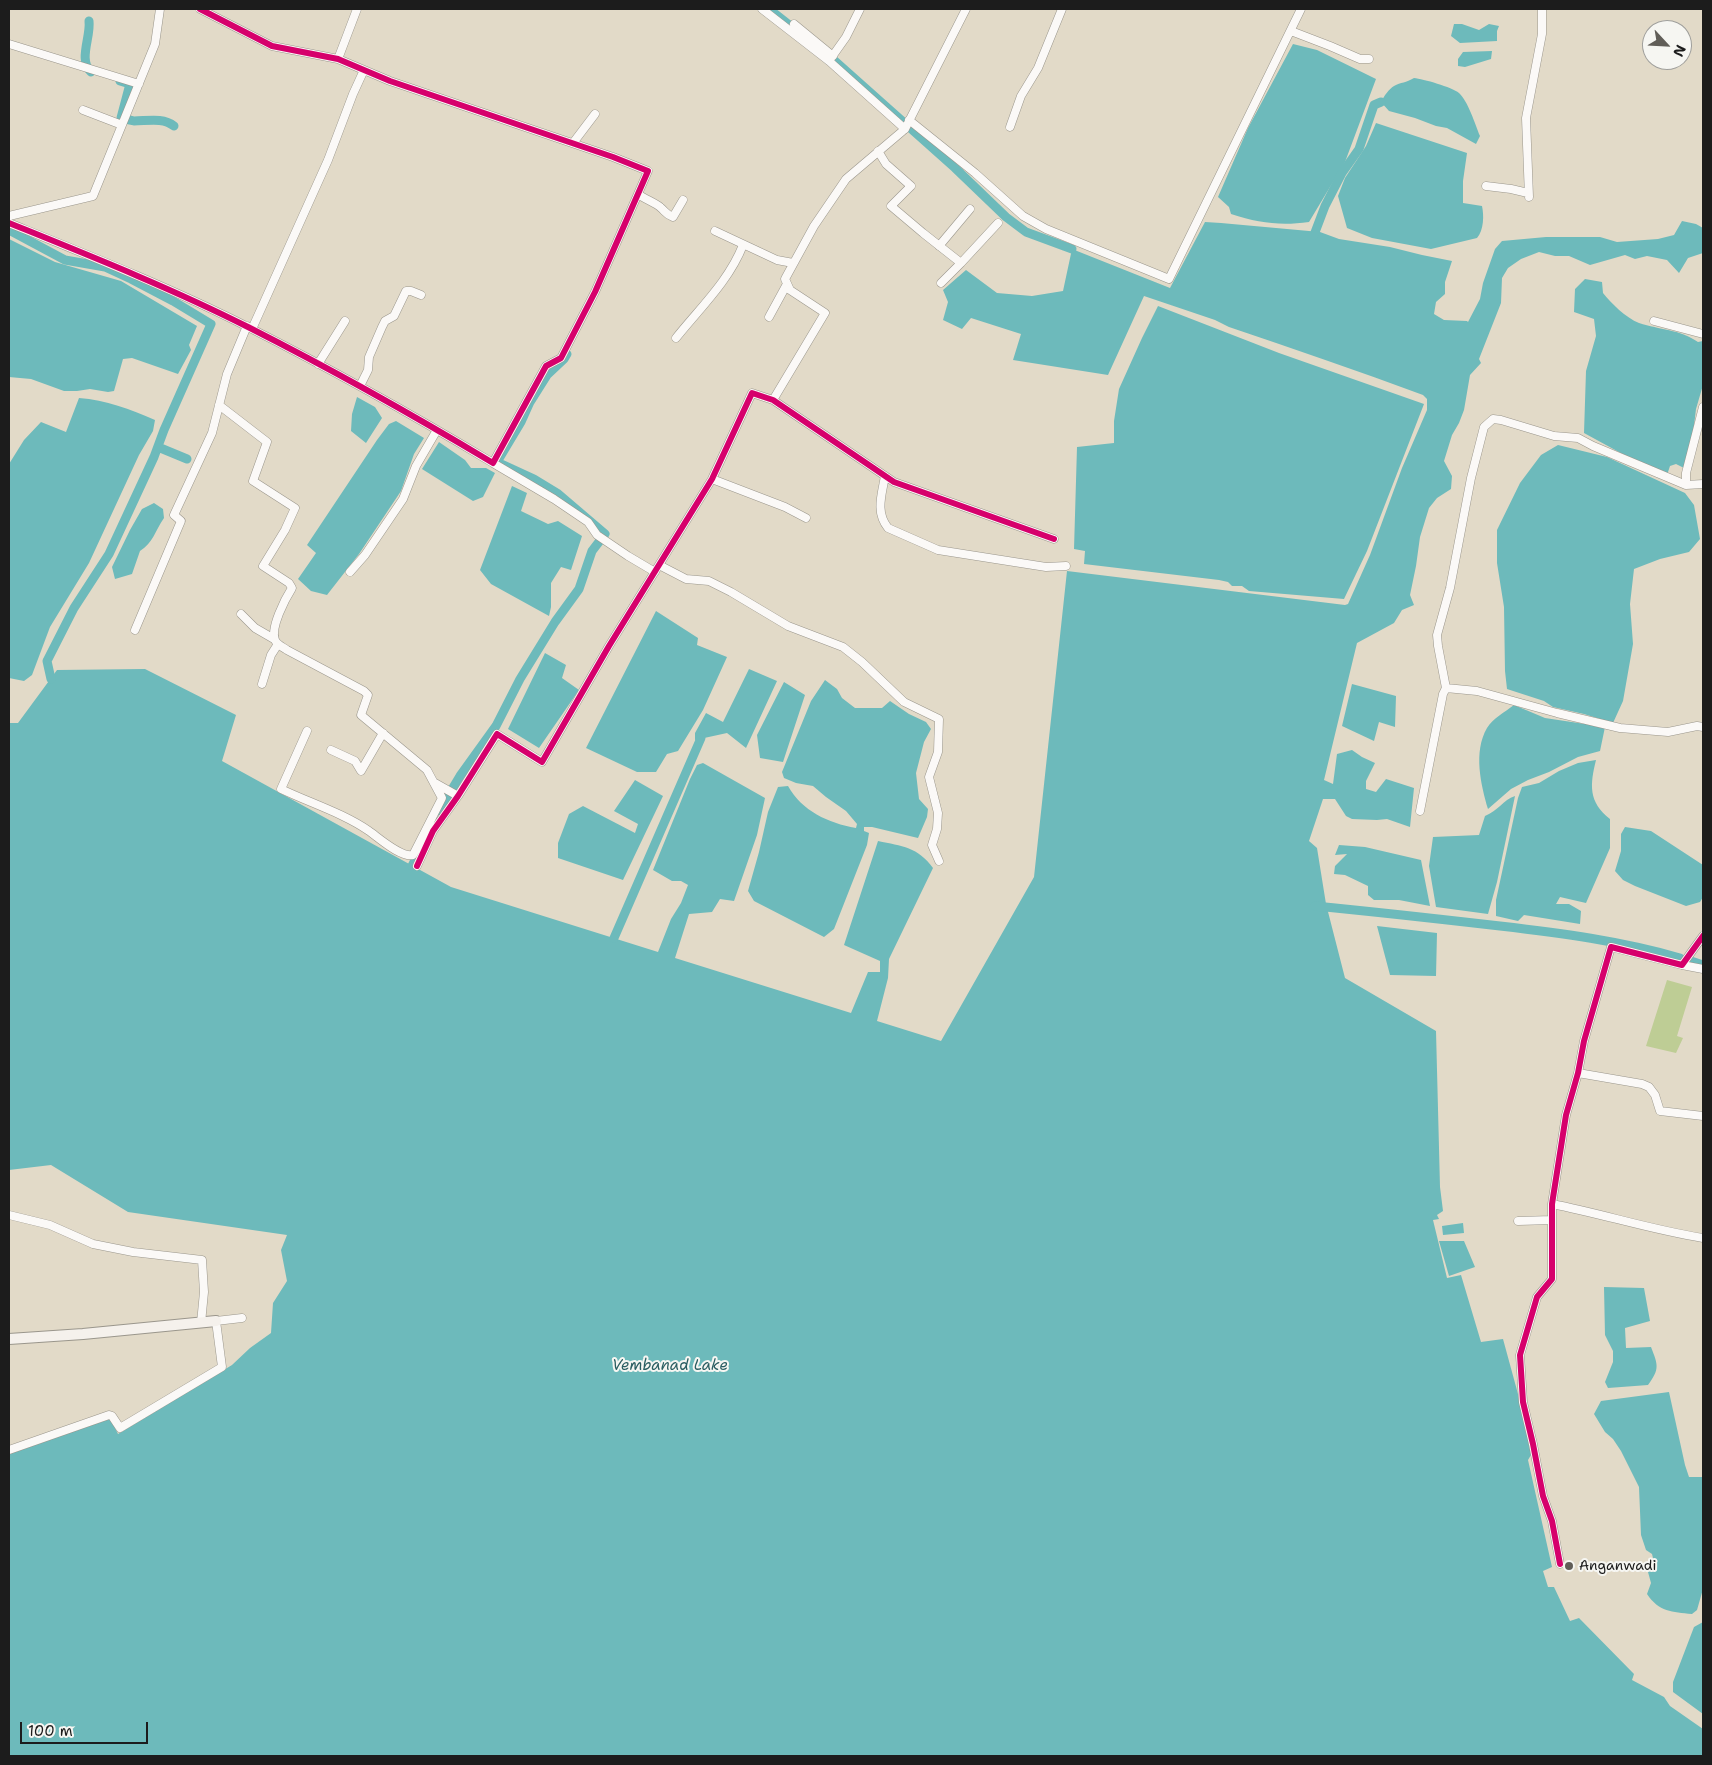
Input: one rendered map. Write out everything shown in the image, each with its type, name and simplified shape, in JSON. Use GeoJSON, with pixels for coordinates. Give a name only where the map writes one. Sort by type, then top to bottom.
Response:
{"type":"FeatureCollection","features":[{"type":"Feature","properties":{"kind":"main road"},"geometry":{"type":"LineString","coordinates":[[9,1339],[216,1321]]}},
{"type":"Feature","properties":{"kind":"street"},"geometry":{"type":"LineString","coordinates":[[9,216],[93,196],[155,44],[160,9]]}},
{"type":"Feature","properties":{"kind":"street"},"geometry":{"type":"LineString","coordinates":[[200,9],[272,46],[338,59],[390,81],[574,143],[648,171],[595,292],[561,358],[546,366],[493,463]]}},
{"type":"Feature","properties":{"kind":"street"},"geometry":{"type":"LineString","coordinates":[[338,59],[357,9]]}},
{"type":"Feature","properties":{"kind":"street"},"geometry":{"type":"LineString","coordinates":[[762,9],[831,58]]}},
{"type":"Feature","properties":{"kind":"street"},"geometry":{"type":"LineString","coordinates":[[831,58],[846,37],[860,9]]}},
{"type":"Feature","properties":{"kind":"street"},"geometry":{"type":"LineString","coordinates":[[773,400],[825,313],[790,290],[785,279],[814,226],[846,179],[905,129],[966,9]]}},
{"type":"Feature","properties":{"kind":"street"},"geometry":{"type":"LineString","coordinates":[[1010,127],[1021,96],[1038,68],[1062,9]]}},
{"type":"Feature","properties":{"kind":"street"},"geometry":{"type":"LineString","coordinates":[[909,120],[1024,216],[1046,229],[1169,279],[1301,9]]}},
{"type":"Feature","properties":{"kind":"street"},"geometry":{"type":"LineString","coordinates":[[1486,186],[1511,189],[1529,195],[1526,118],[1542,34],[1542,9]]}},
{"type":"Feature","properties":{"kind":"street"},"geometry":{"type":"LineString","coordinates":[[794,24],[905,129]]}},
{"type":"Feature","properties":{"kind":"street"},"geometry":{"type":"LineString","coordinates":[[1291,31],[1360,59],[1369,59]]}},
{"type":"Feature","properties":{"kind":"street"},"geometry":{"type":"LineString","coordinates":[[9,44],[139,84]]}},
{"type":"Feature","properties":{"kind":"street"},"geometry":{"type":"LineString","coordinates":[[135,630],[182,521],[174,515],[212,433],[227,374],[328,160],[364,70]]}},
{"type":"Feature","properties":{"kind":"street"},"geometry":{"type":"LineString","coordinates":[[83,110],[124,121]]}},
{"type":"Feature","properties":{"kind":"street"},"geometry":{"type":"LineString","coordinates":[[574,143],[595,114]]}},
{"type":"Feature","properties":{"kind":"street"},"geometry":{"type":"LineString","coordinates":[[878,151],[886,164],[910,186],[891,206],[961,263]]}},
{"type":"Feature","properties":{"kind":"street"},"geometry":{"type":"LineString","coordinates":[[638,194],[673,217],[683,200]]}},
{"type":"Feature","properties":{"kind":"street"},"geometry":{"type":"LineString","coordinates":[[939,246],[970,210]]}},
{"type":"Feature","properties":{"kind":"street"},"geometry":{"type":"LineString","coordinates":[[941,283],[998,222]]}},
{"type":"Feature","properties":{"kind":"street"},"geometry":{"type":"LineString","coordinates":[[9,223],[138,277],[249,328],[360,386],[554,499],[588,522],[602,539],[628,556],[686,579],[709,582],[731,592],[788,626],[844,647],[904,702],[939,719],[938,752],[929,777],[938,812],[937,829],[932,845],[939,861]]}},
{"type":"Feature","properties":{"kind":"street"},"geometry":{"type":"LineString","coordinates":[[715,231],[777,260],[793,263]]}},
{"type":"Feature","properties":{"kind":"street"},"geometry":{"type":"LineString","coordinates":[[676,338],[703,307],[738,259],[744,245]]}},
{"type":"Feature","properties":{"kind":"street"},"geometry":{"type":"LineString","coordinates":[[769,317],[787,284]]}},
{"type":"Feature","properties":{"kind":"street"},"geometry":{"type":"LineString","coordinates":[[360,386],[368,370],[369,357],[386,320],[394,316],[406,291],[421,295]]}},
{"type":"Feature","properties":{"kind":"street"},"geometry":{"type":"LineString","coordinates":[[318,364],[345,321]]}},
{"type":"Feature","properties":{"kind":"street"},"geometry":{"type":"LineString","coordinates":[[1654,321],[1703,334]]}},
{"type":"Feature","properties":{"kind":"street"},"geometry":{"type":"LineString","coordinates":[[417,866],[433,831],[497,734],[542,762],[608,646],[712,479],[752,393],[773,400],[894,482],[1054,539]]}},
{"type":"Feature","properties":{"kind":"street"},"geometry":{"type":"LineString","coordinates":[[219,406],[267,442],[253,481],[295,508],[285,530],[263,566],[292,588],[278,618],[274,631],[276,642],[262,684]]}},
{"type":"Feature","properties":{"kind":"street"},"geometry":{"type":"LineString","coordinates":[[1686,485],[1686,473],[1703,407]]}},
{"type":"Feature","properties":{"kind":"street"},"geometry":{"type":"LineString","coordinates":[[1420,810],[1443,694],[1446,688],[1437,635],[1450,588],[1471,478],[1484,427],[1493,419],[1554,436],[1578,438],[1686,485],[1703,484]]}},
{"type":"Feature","properties":{"kind":"street"},"geometry":{"type":"LineString","coordinates":[[350,572],[365,555],[403,499],[416,466],[437,430]]}},
{"type":"Feature","properties":{"kind":"street"},"geometry":{"type":"LineString","coordinates":[[884,476],[879,512],[882,521],[888,528],[938,550],[1046,567],[1066,566]]}},
{"type":"Feature","properties":{"kind":"street"},"geometry":{"type":"LineString","coordinates":[[712,479],[784,507],[806,518]]}},
{"type":"Feature","properties":{"kind":"street"},"geometry":{"type":"LineString","coordinates":[[241,614],[255,628],[276,642],[364,691],[370,699],[361,715],[428,770],[442,798],[413,855],[408,856],[388,846],[366,829],[344,817],[281,789],[307,731]]}},
{"type":"Feature","properties":{"kind":"street"},"geometry":{"type":"LineString","coordinates":[[1446,688],[1476,692],[1620,728],[1668,732],[1697,726],[1703,727]]}},
{"type":"Feature","properties":{"kind":"street"},"geometry":{"type":"LineString","coordinates":[[331,750],[355,761],[361,770],[383,733]]}},
{"type":"Feature","properties":{"kind":"street"},"geometry":{"type":"LineString","coordinates":[[435,783],[457,796]]}},
{"type":"Feature","properties":{"kind":"street"},"geometry":{"type":"LineString","coordinates":[[1682,965],[1703,936]]}},
{"type":"Feature","properties":{"kind":"street"},"geometry":{"type":"LineString","coordinates":[[1560,1564],[1552,1522],[1543,1496],[1534,1444],[1523,1402],[1520,1355],[1537,1298],[1552,1279],[1552,1204],[1566,1115],[1578,1073],[1584,1041],[1611,947],[1703,969]]}},
{"type":"Feature","properties":{"kind":"street"},"geometry":{"type":"LineString","coordinates":[[1578,1073],[1642,1084],[1652,1090],[1660,1111],[1703,1116]]}},
{"type":"Feature","properties":{"kind":"street"},"geometry":{"type":"LineString","coordinates":[[1552,1204],[1599,1214],[1657,1230],[1703,1238]]}},
{"type":"Feature","properties":{"kind":"street"},"geometry":{"type":"LineString","coordinates":[[9,1215],[50,1226],[93,1244],[133,1252],[202,1260],[204,1292],[201,1322]]}},
{"type":"Feature","properties":{"kind":"street"},"geometry":{"type":"LineString","coordinates":[[1518,1221],[1552,1220]]}},
{"type":"Feature","properties":{"kind":"street"},"geometry":{"type":"LineString","coordinates":[[9,1450],[109,1415],[112,1416],[120,1428],[222,1367],[216,1321],[242,1318]]}},
{"type":"Feature","properties":{"kind":"green space"},"geometry":{"type":"Polygon","coordinates":[[[1667,980],[1692,987],[1677,1036],[1683,1038],[1676,1053],[1646,1046],[1667,980]]]}},
{"type":"Feature","properties":{"kind":"water"},"geometry":{"type":"Polygon","coordinates":[[[1454,24],[1462,24],[1479,30],[1489,24],[1499,26],[1497,41],[1460,43],[1451,36],[1454,24]]]}},
{"type":"Feature","properties":{"kind":"water"},"geometry":{"type":"Polygon","coordinates":[[[1293,44],[1317,50],[1376,79],[1345,162],[1309,222],[1270,223],[1231,214],[1229,207],[1218,197],[1248,128],[1293,44]]]}},
{"type":"Feature","properties":{"kind":"water"},"geometry":{"type":"Polygon","coordinates":[[[1492,51],[1491,59],[1465,67],[1458,66],[1458,59],[1463,52],[1492,51]]]}},
{"type":"Feature","properties":{"kind":"water"},"geometry":{"type":"Polygon","coordinates":[[[1414,78],[1444,86],[1459,93],[1468,107],[1480,136],[1476,144],[1447,128],[1389,111],[1381,102],[1390,89],[1414,78]]]}},
{"type":"Feature","properties":{"kind":"water"},"geometry":{"type":"Polygon","coordinates":[[[1376,123],[1467,153],[1463,181],[1463,203],[1482,206],[1483,222],[1477,238],[1431,249],[1372,238],[1347,228],[1338,196],[1345,178],[1366,146],[1376,123]]]}},
{"type":"Feature","properties":{"kind":"water","name":"Vembanad Lake"},"geometry":{"type":"Polygon","coordinates":[[[1682,221],[1696,224],[1703,228],[1703,253],[1688,258],[1679,273],[1667,260],[1647,256],[1635,259],[1625,255],[1590,265],[1569,256],[1555,256],[1539,252],[1521,259],[1508,268],[1502,278],[1501,303],[1479,359],[1481,363],[1470,375],[1464,410],[1452,435],[1444,461],[1452,476],[1451,489],[1437,498],[1429,508],[1420,537],[1410,595],[1414,605],[1402,610],[1394,623],[1357,643],[1324,780],[1333,784],[1337,754],[1352,750],[1375,763],[1366,781],[1366,789],[1376,792],[1386,779],[1414,788],[1410,827],[1387,819],[1352,819],[1346,816],[1335,799],[1323,799],[1309,841],[1317,848],[1326,904],[1345,978],[1436,1031],[1440,1187],[1443,1211],[1437,1215],[1439,1219],[1433,1220],[1447,1278],[1461,1275],[1481,1342],[1503,1339],[1521,1405],[1531,1455],[1528,1460],[1552,1567],[1543,1571],[1548,1587],[1554,1587],[1570,1621],[1579,1618],[1634,1674],[1632,1680],[1664,1697],[1670,1706],[1703,1729],[1703,1756],[9,1756],[9,1453],[110,1417],[118,1434],[232,1365],[250,1348],[271,1333],[273,1303],[287,1281],[281,1250],[287,1235],[128,1212],[51,1165],[9,1170],[9,723],[18,723],[57,670],[145,669],[236,715],[222,761],[451,887],[658,952],[671,919],[681,903],[688,885],[681,881],[672,881],[653,870],[690,779],[697,765],[703,763],[765,798],[757,835],[734,901],[720,899],[712,912],[689,914],[675,958],[851,1013],[868,972],[880,972],[880,961],[844,945],[878,841],[909,848],[927,861],[933,868],[889,959],[888,978],[877,1021],[941,1041],[1034,877],[1067,571],[1348,604],[1370,555],[1402,468],[1427,410],[1427,399],[1423,395],[1144,296],[1108,375],[1013,360],[1021,334],[971,318],[962,329],[943,320],[948,302],[943,290],[966,270],[997,293],[1032,296],[1063,291],[1072,249],[1170,288],[1205,222],[1320,232],[1339,239],[1390,247],[1452,261],[1445,282],[1445,294],[1436,302],[1434,314],[1444,320],[1468,322],[1480,299],[1483,283],[1495,249],[1502,241],[1546,237],[1600,237],[1617,242],[1658,239],[1674,235],[1682,221]]]}},
{"type":"Feature","properties":{"kind":"water"},"geometry":{"type":"Polygon","coordinates":[[[9,239],[55,262],[121,281],[197,326],[189,345],[191,350],[178,374],[132,358],[123,359],[114,391],[108,392],[90,389],[64,391],[31,379],[9,377],[9,239]]]}},
{"type":"Feature","properties":{"kind":"water"},"geometry":{"type":"Polygon","coordinates":[[[1585,279],[1602,282],[1603,293],[1619,310],[1634,321],[1677,332],[1698,342],[1703,341],[1703,385],[1696,409],[1686,469],[1676,464],[1670,466],[1667,475],[1639,463],[1584,433],[1586,371],[1596,336],[1594,319],[1574,312],[1575,289],[1585,279]]]}},
{"type":"Feature","properties":{"kind":"water"},"geometry":{"type":"Polygon","coordinates":[[[1158,306],[1279,353],[1424,404],[1367,551],[1344,599],[1249,591],[1242,586],[1232,586],[1228,582],[1219,580],[1084,564],[1085,551],[1074,549],[1077,447],[1114,443],[1114,421],[1119,389],[1158,306]]]}},
{"type":"Feature","properties":{"kind":"water"},"geometry":{"type":"Polygon","coordinates":[[[357,397],[375,407],[382,418],[366,443],[351,431],[352,414],[357,397]]]}},
{"type":"Feature","properties":{"kind":"water"},"geometry":{"type":"Polygon","coordinates":[[[79,398],[118,406],[155,420],[153,431],[139,455],[89,563],[50,627],[32,675],[24,681],[9,678],[9,464],[24,440],[41,422],[66,432],[79,398]]]}},
{"type":"Feature","properties":{"kind":"water"},"geometry":{"type":"Polygon","coordinates":[[[396,421],[424,438],[414,454],[401,491],[359,554],[327,595],[311,591],[298,579],[316,553],[307,545],[377,440],[389,424],[396,421]]]}},
{"type":"Feature","properties":{"kind":"water"},"geometry":{"type":"Polygon","coordinates":[[[439,442],[465,460],[471,468],[486,468],[495,473],[483,497],[473,501],[422,469],[439,442]]]}},
{"type":"Feature","properties":{"kind":"water"},"geometry":{"type":"Polygon","coordinates":[[[1558,445],[1607,457],[1685,493],[1694,505],[1700,539],[1689,552],[1660,559],[1634,569],[1630,604],[1633,644],[1623,701],[1613,723],[1553,707],[1544,701],[1507,689],[1504,607],[1497,563],[1497,530],[1520,483],[1541,455],[1558,445]]]}},
{"type":"Feature","properties":{"kind":"water"},"geometry":{"type":"Polygon","coordinates":[[[512,486],[527,493],[521,511],[548,524],[558,521],[582,536],[571,570],[561,567],[551,583],[549,616],[491,584],[480,570],[512,486]]]}},
{"type":"Feature","properties":{"kind":"water"},"geometry":{"type":"Polygon","coordinates":[[[154,503],[163,509],[164,518],[151,540],[140,551],[132,574],[115,579],[112,567],[130,530],[142,509],[154,503]]]}},
{"type":"Feature","properties":{"kind":"water"},"geometry":{"type":"Polygon","coordinates":[[[656,611],[698,638],[697,645],[727,657],[703,710],[678,751],[667,754],[656,772],[637,772],[586,748],[656,611]]]}},
{"type":"Feature","properties":{"kind":"water"},"geometry":{"type":"Polygon","coordinates":[[[545,653],[566,665],[562,678],[579,690],[539,748],[508,729],[545,653]]]}},
{"type":"Feature","properties":{"kind":"water"},"geometry":{"type":"Polygon","coordinates":[[[749,669],[777,681],[746,748],[727,733],[695,740],[695,733],[706,713],[723,722],[749,669]]]}},
{"type":"Feature","properties":{"kind":"water"},"geometry":{"type":"Polygon","coordinates":[[[825,680],[837,689],[842,698],[855,708],[882,708],[890,701],[909,714],[926,722],[931,729],[924,742],[916,773],[919,799],[928,809],[927,817],[918,838],[872,827],[864,827],[864,831],[869,833],[867,845],[834,929],[824,937],[754,901],[748,891],[768,812],[778,787],[788,786],[808,809],[826,819],[856,828],[857,824],[846,811],[813,786],[796,783],[784,778],[782,772],[811,701],[825,680]]]}},
{"type":"Feature","properties":{"kind":"water"},"geometry":{"type":"Polygon","coordinates":[[[784,682],[805,695],[783,762],[760,758],[757,735],[784,682]]]}},
{"type":"Feature","properties":{"kind":"water"},"geometry":{"type":"Polygon","coordinates":[[[1352,684],[1396,696],[1395,727],[1379,722],[1374,741],[1342,726],[1352,684]]]}},
{"type":"Feature","properties":{"kind":"water"},"geometry":{"type":"Polygon","coordinates":[[[1514,705],[1545,718],[1605,727],[1600,751],[1578,757],[1549,772],[1528,780],[1511,789],[1488,809],[1480,768],[1480,747],[1487,728],[1492,721],[1514,705]]]}},
{"type":"Feature","properties":{"kind":"water"},"geometry":{"type":"Polygon","coordinates":[[[1596,760],[1592,792],[1598,806],[1610,819],[1610,848],[1586,903],[1560,897],[1556,904],[1569,904],[1581,911],[1580,924],[1524,915],[1518,921],[1496,916],[1496,900],[1522,787],[1539,783],[1559,771],[1578,763],[1596,760]]]}},
{"type":"Feature","properties":{"kind":"water"},"geometry":{"type":"Polygon","coordinates":[[[635,780],[663,796],[623,880],[558,858],[558,843],[569,814],[583,806],[635,833],[638,824],[614,811],[635,780]]]}},
{"type":"Feature","properties":{"kind":"water"},"geometry":{"type":"Polygon","coordinates":[[[1515,796],[1497,882],[1488,914],[1436,907],[1429,866],[1433,837],[1479,835],[1485,816],[1515,796]]]}},
{"type":"Feature","properties":{"kind":"water"},"geometry":{"type":"Polygon","coordinates":[[[1625,827],[1651,831],[1703,865],[1703,897],[1700,902],[1686,906],[1623,880],[1615,871],[1621,851],[1621,834],[1625,827]]]}},
{"type":"Feature","properties":{"kind":"water"},"geometry":{"type":"Polygon","coordinates":[[[1339,845],[1365,847],[1421,860],[1430,906],[1399,900],[1374,900],[1368,895],[1368,886],[1345,875],[1334,874],[1335,866],[1347,854],[1335,855],[1339,845]]]}},
{"type":"Feature","properties":{"kind":"water"},"geometry":{"type":"Polygon","coordinates":[[[1377,926],[1437,933],[1436,976],[1390,975],[1377,926]]]}},
{"type":"Feature","properties":{"kind":"water"},"geometry":{"type":"Polygon","coordinates":[[[1463,1223],[1464,1233],[1443,1235],[1442,1226],[1463,1223]]]}},
{"type":"Feature","properties":{"kind":"water"},"geometry":{"type":"Polygon","coordinates":[[[1439,1241],[1464,1241],[1475,1267],[1449,1276],[1439,1241]]]}},
{"type":"Feature","properties":{"kind":"water"},"geometry":{"type":"Polygon","coordinates":[[[1604,1287],[1644,1288],[1650,1321],[1625,1328],[1626,1348],[1651,1347],[1657,1367],[1655,1375],[1648,1385],[1608,1388],[1605,1382],[1613,1362],[1613,1351],[1605,1335],[1604,1287]]]}},
{"type":"Feature","properties":{"kind":"water"},"geometry":{"type":"Polygon","coordinates":[[[1669,1392],[1689,1477],[1703,1477],[1703,1589],[1697,1610],[1692,1614],[1672,1612],[1661,1608],[1647,1594],[1651,1583],[1648,1572],[1655,1566],[1652,1554],[1646,1550],[1641,1535],[1639,1487],[1621,1451],[1613,1439],[1605,1432],[1594,1414],[1601,1401],[1669,1392]]]}},
{"type":"Feature","properties":{"kind":"water"},"geometry":{"type":"Polygon","coordinates":[[[1703,1622],[1703,1714],[1673,1692],[1673,1682],[1694,1627],[1703,1622]]]}},
{"type":"Feature","properties":{"kind":"waterway"},"geometry":{"type":"LineString","coordinates":[[769,9],[802,35]]}},
{"type":"Feature","properties":{"kind":"waterway"},"geometry":{"type":"LineString","coordinates":[[89,21],[85,61],[91,72]]}},
{"type":"Feature","properties":{"kind":"waterway"},"geometry":{"type":"LineString","coordinates":[[826,53],[955,168],[1006,217],[1026,232],[1072,249]]}},
{"type":"Feature","properties":{"kind":"waterway"},"geometry":{"type":"LineString","coordinates":[[120,81],[130,84],[121,118],[134,121],[160,120],[174,126]]}},
{"type":"Feature","properties":{"kind":"waterway"},"geometry":{"type":"LineString","coordinates":[[1314,235],[1325,206],[1342,173],[1359,149],[1374,105],[1381,102]]}},
{"type":"Feature","properties":{"kind":"waterway"},"geometry":{"type":"LineString","coordinates":[[9,230],[65,260],[105,267],[131,279],[211,324],[154,457],[109,554],[74,608],[47,661],[51,679]]}},
{"type":"Feature","properties":{"kind":"waterway"},"geometry":{"type":"LineString","coordinates":[[439,811],[460,776],[496,726],[520,679],[555,622],[579,589],[592,551],[605,534],[557,493],[534,479],[497,462],[547,375],[567,354]]}},
{"type":"Feature","properties":{"kind":"waterway"},"geometry":{"type":"LineString","coordinates":[[158,447],[187,459]]}},
{"type":"Feature","properties":{"kind":"waterway"},"geometry":{"type":"LineString","coordinates":[[614,938],[701,738]]}},
{"type":"Feature","properties":{"kind":"waterway"},"geometry":{"type":"LineString","coordinates":[[412,866],[428,834]]}},
{"type":"Feature","properties":{"kind":"waterway"},"geometry":{"type":"LineString","coordinates":[[1315,906],[1568,935],[1613,942],[1680,958]]}},
{"type":"Feature","properties":{"kind":"waterway"},"geometry":{"type":"LineString","coordinates":[[1691,961],[1703,965]]}},
{"type":"Feature","properties":{"kind":"cycle path"},"geometry":{"type":"LineString","coordinates":[[9,223],[159,285],[248,327],[372,393],[493,463],[546,366],[561,358],[595,292],[648,171],[613,157],[390,81],[338,59],[272,46],[200,9]]}},
{"type":"Feature","properties":{"kind":"cycle path"},"geometry":{"type":"LineString","coordinates":[[417,866],[433,831],[458,796],[497,734],[542,762],[609,646],[712,479],[752,393],[773,400],[894,482],[1054,539]]}},
{"type":"Feature","properties":{"kind":"cycle path"},"geometry":{"type":"LineString","coordinates":[[1560,1564],[1552,1521],[1543,1496],[1523,1402],[1520,1355],[1537,1297],[1552,1279],[1552,1204],[1566,1115],[1578,1073],[1584,1041],[1611,947],[1682,965],[1703,936]]}},
{"type":"Feature","properties":{"kind":"place","name":"Anganwadi"},"geometry":{"type":"Point","coordinates":[1569,1566]}}]}
